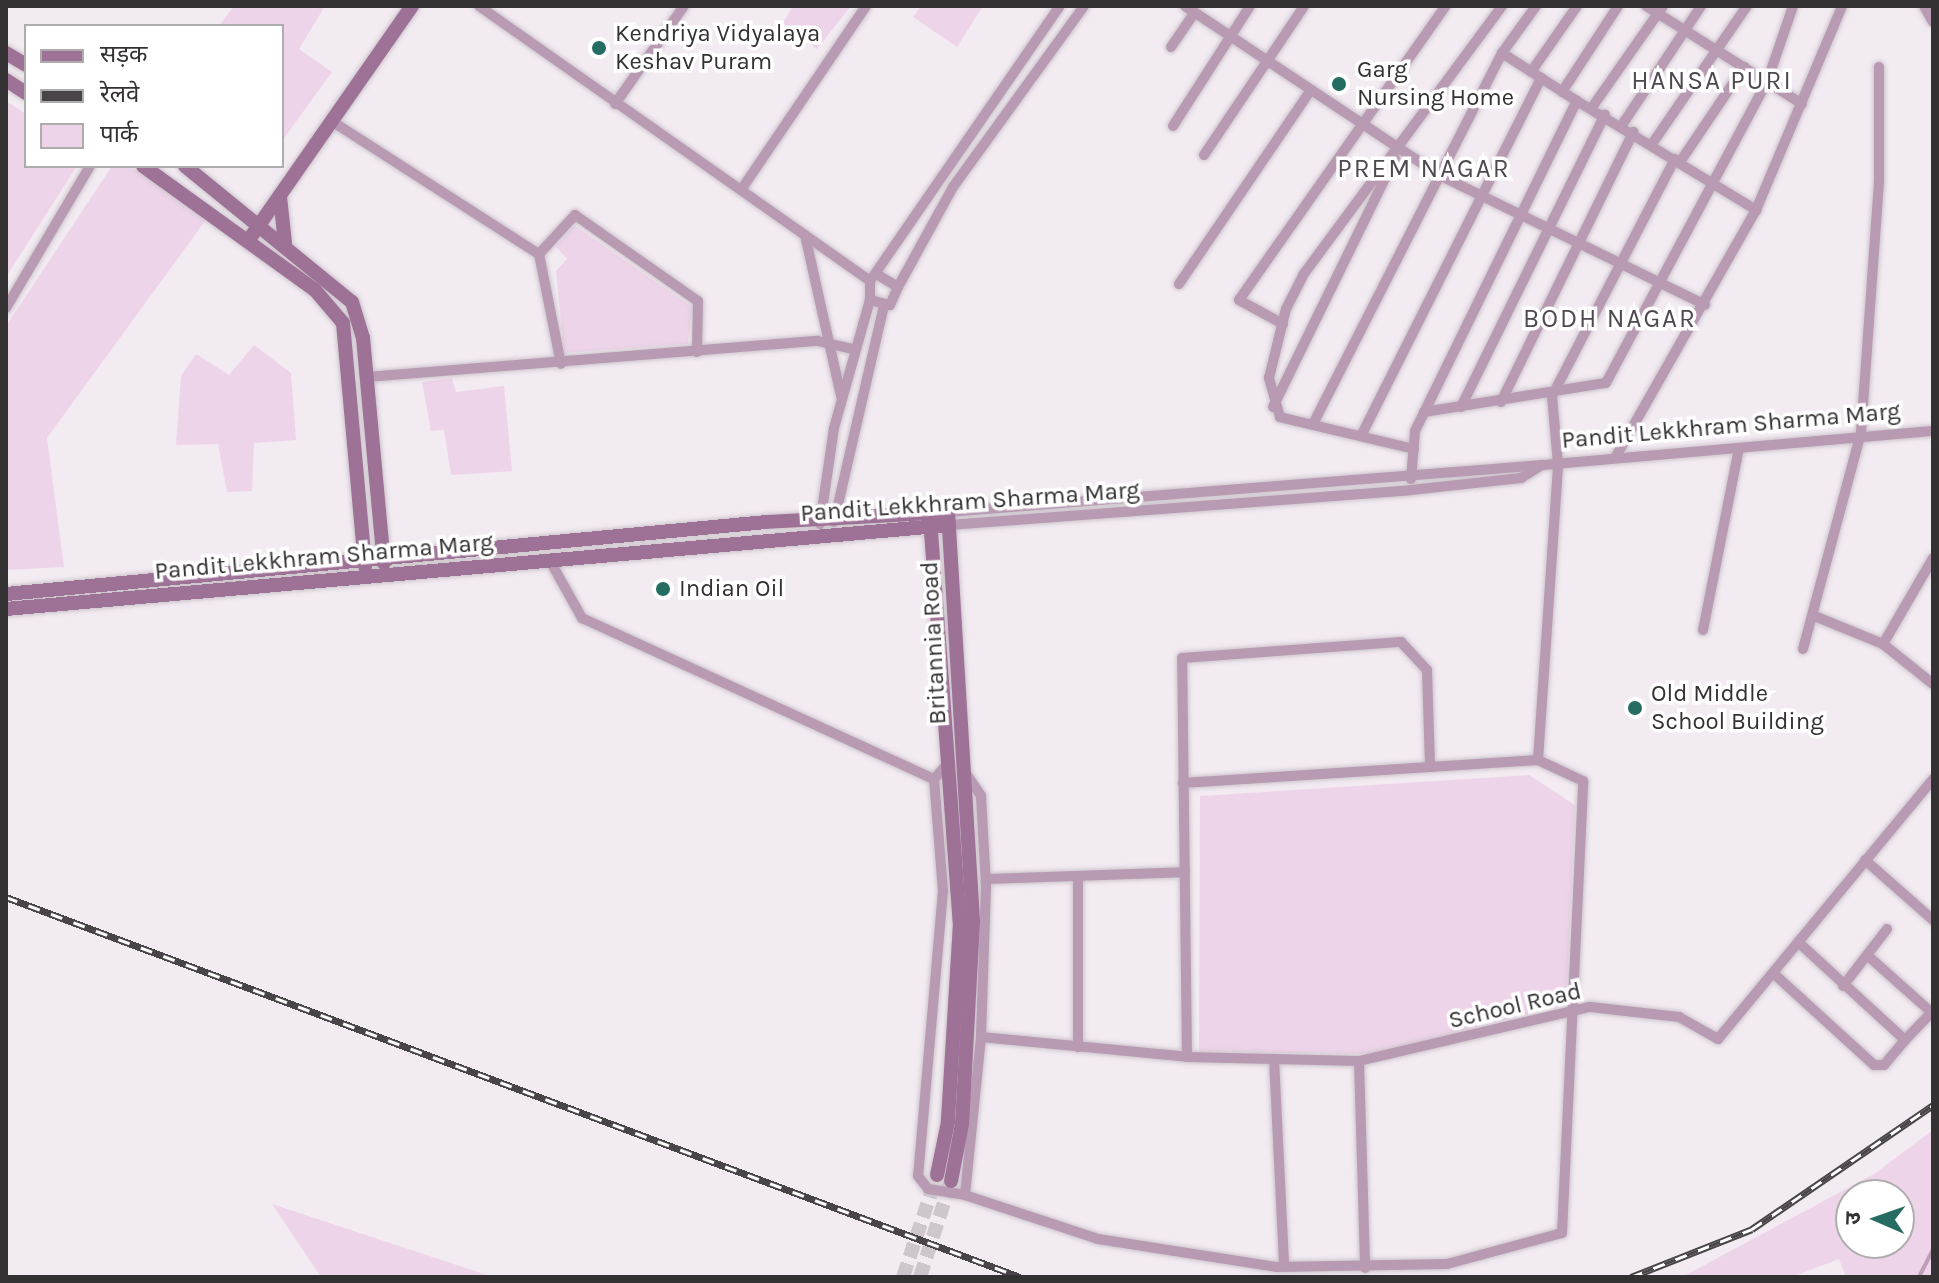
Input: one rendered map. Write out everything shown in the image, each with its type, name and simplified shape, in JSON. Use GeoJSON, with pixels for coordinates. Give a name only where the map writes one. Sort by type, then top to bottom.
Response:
{"type":"FeatureCollection","features":[{"type":"Feature","properties":{"kind":"main road"},"geometry":{"type":"LineString","coordinates":[[248,241],[412,6]]}},
{"type":"Feature","properties":{"kind":"main road"},"geometry":{"type":"LineString","coordinates":[[6,53],[24,64]]}},
{"type":"Feature","properties":{"kind":"main road"},"geometry":{"type":"LineString","coordinates":[[6,80],[24,92]]}},
{"type":"Feature","properties":{"kind":"main road"},"geometry":{"type":"LineString","coordinates":[[146,168],[324,298],[343,323],[366,574]]}},
{"type":"Feature","properties":{"kind":"main road"},"geometry":{"type":"LineString","coordinates":[[188,168],[285,243],[352,302],[367,377],[385,572]]}},
{"type":"Feature","properties":{"kind":"main road"},"geometry":{"type":"LineString","coordinates":[[280,197],[285,243]]}},
{"type":"Feature","properties":{"kind":"main road","name":"Pandit Lekkhram Sharma Marg"},"geometry":{"type":"LineString","coordinates":[[6,594],[383,555],[828,518],[931,520]]}},
{"type":"Feature","properties":{"kind":"main road","name":"Pandit Lekkhram Sharma Marg"},"geometry":{"type":"LineString","coordinates":[[6,609],[827,533],[948,519]]}},
{"type":"Feature","properties":{"kind":"main road","name":"Britannia Road"},"geometry":{"type":"LineString","coordinates":[[931,520],[960,923],[944,1178],[962,1124],[973,922],[948,519]]}},
{"type":"Feature","properties":{"kind":"street"},"geometry":{"type":"LineString","coordinates":[[479,6],[805,235],[874,278],[898,287]]}},
{"type":"Feature","properties":{"kind":"street"},"geometry":{"type":"LineString","coordinates":[[615,104],[684,6]]}},
{"type":"Feature","properties":{"kind":"street"},"geometry":{"type":"LineString","coordinates":[[741,190],[866,6]]}},
{"type":"Feature","properties":{"kind":"street"},"geometry":{"type":"LineString","coordinates":[[827,533],[841,398],[874,278],[1060,6]]}},
{"type":"Feature","properties":{"kind":"street"},"geometry":{"type":"LineString","coordinates":[[828,518],[884,306],[898,287],[953,187],[1084,6]]}},
{"type":"Feature","properties":{"kind":"street"},"geometry":{"type":"LineString","coordinates":[[1173,126],[1250,6]]}},
{"type":"Feature","properties":{"kind":"street"},"geometry":{"type":"LineString","coordinates":[[1204,155],[1304,6]]}},
{"type":"Feature","properties":{"kind":"street"},"geometry":{"type":"LineString","coordinates":[[1283,324],[1239,300],[1446,6]]}},
{"type":"Feature","properties":{"kind":"street"},"geometry":{"type":"LineString","coordinates":[[1414,449],[1280,417],[1273,407],[1269,378],[1283,324],[1303,275],[1502,6]]}},
{"type":"Feature","properties":{"kind":"street"},"geometry":{"type":"LineString","coordinates":[[1313,424],[1502,53],[1536,6]]}},
{"type":"Feature","properties":{"kind":"street"},"geometry":{"type":"LineString","coordinates":[[1361,436],[1536,75],[1577,6]]}},
{"type":"Feature","properties":{"kind":"street"},"geometry":{"type":"LineString","coordinates":[[1562,92],[1618,6]]}},
{"type":"Feature","properties":{"kind":"street"},"geometry":{"type":"LineString","coordinates":[[1646,6],[1660,10],[1683,32],[1802,104]]}},
{"type":"Feature","properties":{"kind":"street"},"geometry":{"type":"LineString","coordinates":[[1622,125],[1701,6]]}},
{"type":"Feature","properties":{"kind":"street"},"geometry":{"type":"LineString","coordinates":[[1652,144],[1747,6]]}},
{"type":"Feature","properties":{"kind":"street"},"geometry":{"type":"LineString","coordinates":[[1424,412],[1552,396],[1606,383],[1663,283],[1712,182],[1767,82],[1793,6]]}},
{"type":"Feature","properties":{"kind":"street"},"geometry":{"type":"LineString","coordinates":[[1615,458],[1705,305],[1756,210],[1842,6]]}},
{"type":"Feature","properties":{"kind":"street"},"geometry":{"type":"LineString","coordinates":[[1924,6],[1933,22]]}},
{"type":"Feature","properties":{"kind":"street"},"geometry":{"type":"LineString","coordinates":[[1171,47],[1195,10],[1310,91],[1439,175],[1705,305]]}},
{"type":"Feature","properties":{"kind":"street"},"geometry":{"type":"LineString","coordinates":[[1593,106],[1660,10]]}},
{"type":"Feature","properties":{"kind":"street"},"geometry":{"type":"LineString","coordinates":[[1502,53],[1577,101],[1593,106],[1756,210]]}},
{"type":"Feature","properties":{"kind":"street"},"geometry":{"type":"LineString","coordinates":[[1538,760],[1558,464],[1552,396],[1620,261],[1678,161],[1744,67]]}},
{"type":"Feature","properties":{"kind":"street"},"geometry":{"type":"LineString","coordinates":[[1803,649],[1861,433],[1879,180],[1879,67]]}},
{"type":"Feature","properties":{"kind":"street"},"geometry":{"type":"LineString","coordinates":[[1179,284],[1310,91]]}},
{"type":"Feature","properties":{"kind":"street"},"geometry":{"type":"LineString","coordinates":[[1411,479],[1414,449],[1424,412],[1577,101]]}},
{"type":"Feature","properties":{"kind":"street"},"geometry":{"type":"LineString","coordinates":[[1461,407],[1605,114]]}},
{"type":"Feature","properties":{"kind":"street"},"geometry":{"type":"LineString","coordinates":[[333,122],[539,254],[561,364]]}},
{"type":"Feature","properties":{"kind":"street"},"geometry":{"type":"LineString","coordinates":[[1501,402],[1633,132]]}},
{"type":"Feature","properties":{"kind":"street"},"geometry":{"type":"LineString","coordinates":[[1273,407],[1383,194],[1398,148]]}},
{"type":"Feature","properties":{"kind":"street"},"geometry":{"type":"LineString","coordinates":[[6,308],[89,168]]}},
{"type":"Feature","properties":{"kind":"street"},"geometry":{"type":"LineString","coordinates":[[539,254],[575,215],[698,301],[697,352]]}},
{"type":"Feature","properties":{"kind":"street"},"geometry":{"type":"LineString","coordinates":[[805,235],[825,342],[841,398]]}},
{"type":"Feature","properties":{"kind":"street"},"geometry":{"type":"LineString","coordinates":[[870,300],[884,306]]}},
{"type":"Feature","properties":{"kind":"street"},"geometry":{"type":"LineString","coordinates":[[367,377],[825,342],[853,349]]}},
{"type":"Feature","properties":{"kind":"street","name":"Pandit Lekkhram Sharma Marg"},"geometry":{"type":"LineString","coordinates":[[948,519],[1411,490],[1521,478],[1542,465],[1739,449],[1861,433],[1933,431]]}},
{"type":"Feature","properties":{"kind":"street"},"geometry":{"type":"LineString","coordinates":[[1703,630],[1739,449]]}},
{"type":"Feature","properties":{"kind":"street"},"geometry":{"type":"LineString","coordinates":[[948,519],[1411,479],[1522,462],[1542,465]]}},
{"type":"Feature","properties":{"kind":"street"},"geometry":{"type":"LineString","coordinates":[[1883,644],[1933,558]]}},
{"type":"Feature","properties":{"kind":"street"},"geometry":{"type":"LineString","coordinates":[[549,559],[582,618],[934,779]]}},
{"type":"Feature","properties":{"kind":"street"},"geometry":{"type":"LineString","coordinates":[[1812,615],[1883,644],[1933,684]]}},
{"type":"Feature","properties":{"kind":"street"},"geometry":{"type":"LineString","coordinates":[[1187,1057],[1182,658],[1389,639],[1408,646],[1427,670],[1430,766]]}},
{"type":"Feature","properties":{"kind":"street"},"geometry":{"type":"LineString","coordinates":[[949,761],[934,779],[943,891],[918,1176],[928,1189],[965,1195],[1098,1239],[1284,1267],[1365,1268],[1447,1264],[1562,1233],[1586,789],[1573,775],[1538,760],[1183,783]]}},
{"type":"Feature","properties":{"kind":"street"},"geometry":{"type":"LineString","coordinates":[[964,770],[981,796],[986,879],[981,1037],[965,1195]]}},
{"type":"Feature","properties":{"kind":"street","name":"School Road"},"geometry":{"type":"LineString","coordinates":[[981,1037],[1187,1057],[1359,1061],[1572,1010],[1679,1017],[1718,1039],[1933,779]]}},
{"type":"Feature","properties":{"kind":"street"},"geometry":{"type":"LineString","coordinates":[[1865,860],[1933,920]]}},
{"type":"Feature","properties":{"kind":"street"},"geometry":{"type":"LineString","coordinates":[[986,879],[1185,872]]}},
{"type":"Feature","properties":{"kind":"street"},"geometry":{"type":"LineString","coordinates":[[1078,876],[1078,1047]]}},
{"type":"Feature","properties":{"kind":"street"},"geometry":{"type":"LineString","coordinates":[[1843,986],[1887,929]]}},
{"type":"Feature","properties":{"kind":"street"},"geometry":{"type":"LineString","coordinates":[[1798,942],[1905,1040]]}},
{"type":"Feature","properties":{"kind":"street"},"geometry":{"type":"LineString","coordinates":[[1773,973],[1874,1065],[1884,1065],[1932,1012],[1867,955]]}},
{"type":"Feature","properties":{"kind":"street"},"geometry":{"type":"LineString","coordinates":[[1274,1059],[1284,1267]]}},
{"type":"Feature","properties":{"kind":"street"},"geometry":{"type":"LineString","coordinates":[[1359,1061],[1365,1268]]}},
{"type":"Feature","properties":{"kind":"green space"},"geometry":{"type":"Polygon","coordinates":[[[234,6],[325,6],[299,49],[332,72],[284,138],[284,24],[220,24],[234,6]]]}},
{"type":"Feature","properties":{"kind":"green space"},"geometry":{"type":"Polygon","coordinates":[[[793,6],[851,6],[817,49],[783,23],[793,6]]]}},
{"type":"Feature","properties":{"kind":"green space"},"geometry":{"type":"Polygon","coordinates":[[[921,6],[983,6],[957,47],[913,17],[921,6]]]}},
{"type":"Feature","properties":{"kind":"green space"},"geometry":{"type":"Polygon","coordinates":[[[6,101],[24,113],[24,168],[76,168],[6,277],[6,101]]]}},
{"type":"Feature","properties":{"kind":"green space"},"geometry":{"type":"Polygon","coordinates":[[[111,168],[132,168],[208,217],[47,438],[64,567],[6,570],[6,326],[111,168]]]}},
{"type":"Feature","properties":{"kind":"green space"},"geometry":{"type":"Polygon","coordinates":[[[574,225],[692,307],[688,344],[564,353],[556,271],[567,259],[556,247],[574,225]]]}},
{"type":"Feature","properties":{"kind":"green space"},"geometry":{"type":"Polygon","coordinates":[[[254,345],[291,373],[296,440],[254,443],[252,491],[227,492],[218,444],[176,445],[181,376],[196,354],[229,375],[254,345]]]}},
{"type":"Feature","properties":{"kind":"green space"},"geometry":{"type":"Polygon","coordinates":[[[452,378],[456,392],[504,386],[512,471],[451,475],[444,430],[431,431],[422,382],[452,378]]]}},
{"type":"Feature","properties":{"kind":"green space"},"geometry":{"type":"Polygon","coordinates":[[[1529,775],[1575,805],[1566,1004],[1375,1054],[1199,1052],[1200,796],[1529,775]]]}},
{"type":"Feature","properties":{"kind":"green space"},"geometry":{"type":"Polygon","coordinates":[[[1933,1130],[1933,1277],[1846,1277],[1839,1259],[1915,1259],[1915,1179],[1865,1179],[1933,1130]]]}},
{"type":"Feature","properties":{"kind":"green space"},"geometry":{"type":"Polygon","coordinates":[[[1835,1195],[1835,1259],[1839,1259],[1792,1277],[1682,1277],[1835,1195]]]}},
{"type":"Feature","properties":{"kind":"green space"},"geometry":{"type":"Polygon","coordinates":[[[272,1204],[493,1277],[321,1277],[272,1204]]]}},
{"type":"Feature","properties":{"kind":"waterway"},"geometry":{"type":"LineString","coordinates":[[1919,1277],[1933,1250]]}},
{"type":"Feature","properties":{"kind":"tunnel"},"geometry":{"type":"LineString","coordinates":[[903,1277],[937,1175]]}},
{"type":"Feature","properties":{"kind":"tunnel"},"geometry":{"type":"LineString","coordinates":[[920,1277],[951,1181]]}},
{"type":"Feature","properties":{"kind":"railway"},"geometry":{"type":"LineString","coordinates":[[6,897],[1020,1277]]}},
{"type":"Feature","properties":{"kind":"railway"},"geometry":{"type":"LineString","coordinates":[[1631,1277],[1752,1229],[1933,1105]]}},
{"type":"Feature","properties":{"kind":"place","name":"Kendriya Vidyalaya Keshav Puram"},"geometry":{"type":"Point","coordinates":[599,48]}},
{"type":"Feature","properties":{"kind":"place","name":"Garg Nursing Home"},"geometry":{"type":"Point","coordinates":[1339,84]}},
{"type":"Feature","properties":{"kind":"place","name":"Indian Oil"},"geometry":{"type":"Point","coordinates":[663,589]}},
{"type":"Feature","properties":{"kind":"place","name":"Old Middle School Building"},"geometry":{"type":"Point","coordinates":[1635,708]}},
{"type":"Feature","properties":{"kind":"district","name":"HANSA PURI"},"geometry":{"type":"Point","coordinates":[1712,81]}},
{"type":"Feature","properties":{"kind":"district","name":"PREM NAGAR"},"geometry":{"type":"Point","coordinates":[1424,169]}},
{"type":"Feature","properties":{"kind":"district","name":"BODH NAGAR"},"geometry":{"type":"Point","coordinates":[1610,319]}}]}
